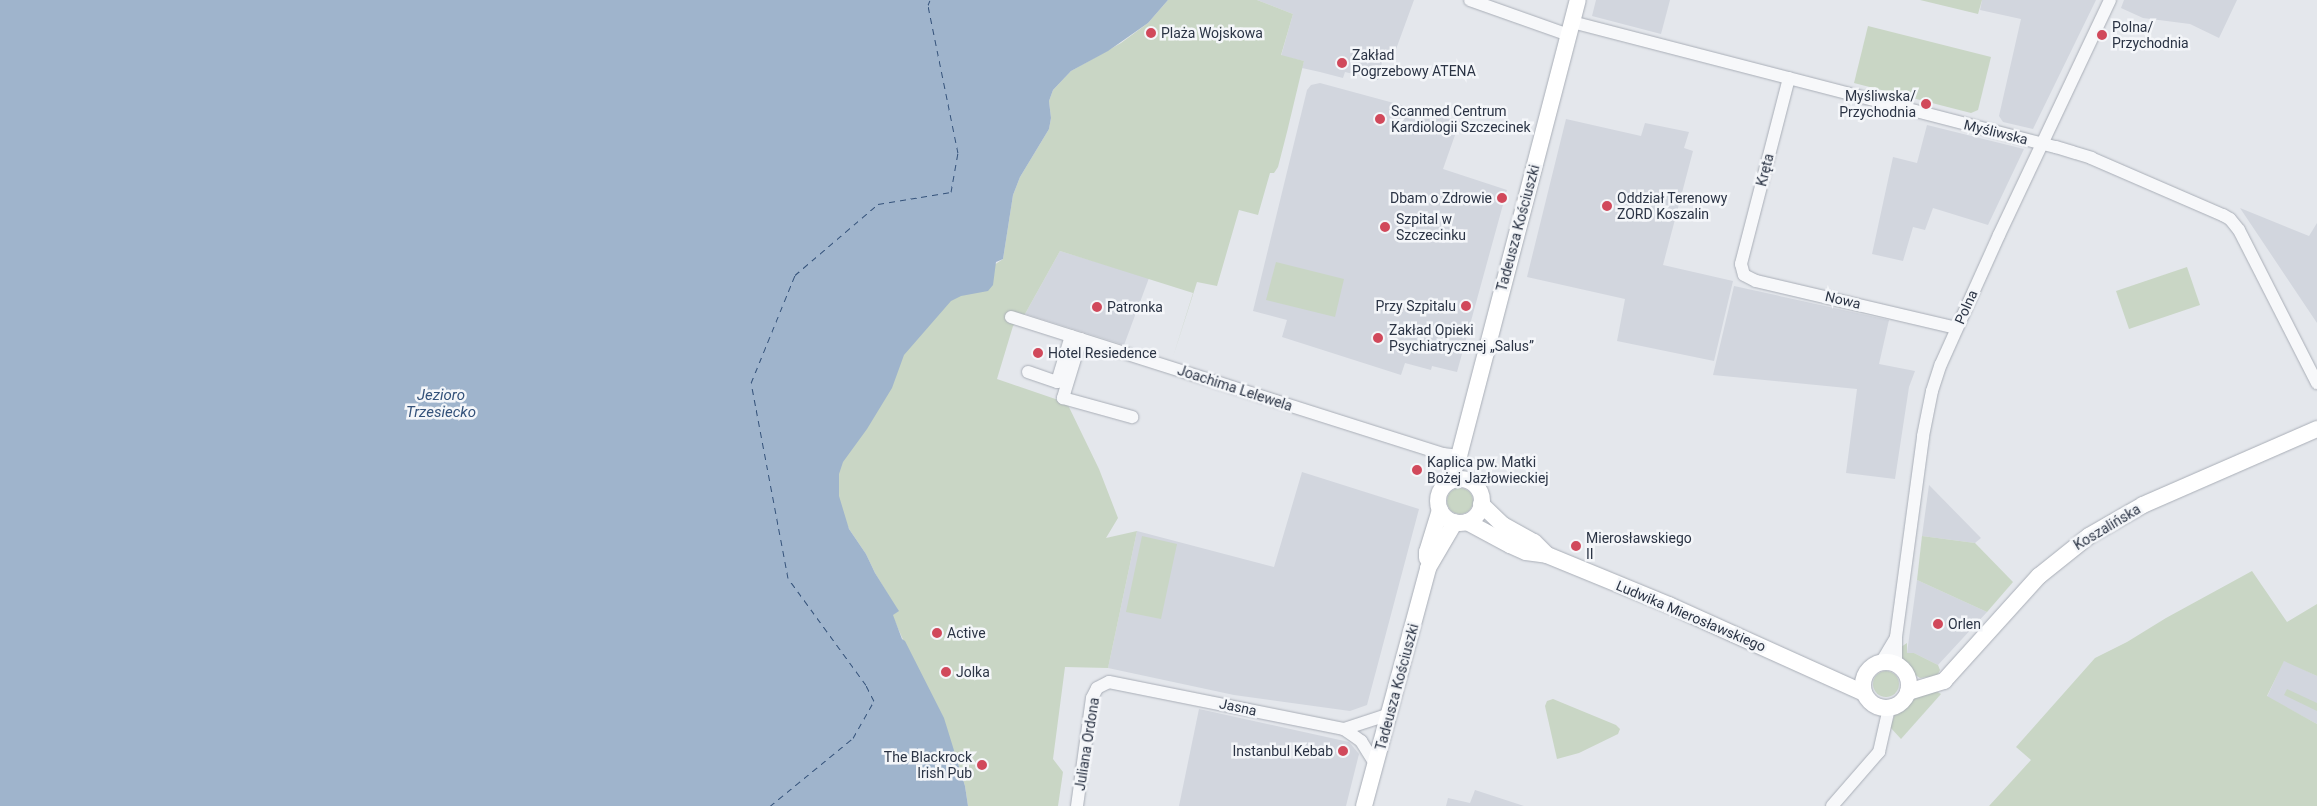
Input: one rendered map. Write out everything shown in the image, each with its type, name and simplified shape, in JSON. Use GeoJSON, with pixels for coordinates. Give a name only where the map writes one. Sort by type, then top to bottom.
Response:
{"type":"FeatureCollection","features":[{"type":"Feature","properties":{"kind":"street","name":"Myśliwska"},"geometry":{"type":"LineString","coordinates":[[1470,0],[1571,28],[1789,78],[2042,143],[2091,158],[2230,219],[2244,238],[2317,383]]}},
{"type":"Feature","properties":{"kind":"street","name":"Tadeusza Kościuszki"},"geometry":{"type":"LineString","coordinates":[[1459,456],[1578,0]]}},
{"type":"Feature","properties":{"kind":"street","name":"Polna"},"geometry":{"type":"LineString","coordinates":[[1889,662],[1896,637],[1928,404],[1941,364],[2110,0]]}},
{"type":"Feature","properties":{"kind":"street","name":"Kręta"},"geometry":{"type":"LineString","coordinates":[[1742,261],[1789,78]]}},
{"type":"Feature","properties":{"kind":"street","name":"Nowa"},"geometry":{"type":"LineString","coordinates":[[1742,261],[1742,272],[1749,279],[1957,328]]}},
{"type":"Feature","properties":{"kind":"street","name":"Joachima Lelewela"},"geometry":{"type":"LineString","coordinates":[[1011,317],[1443,454],[1459,456]]}},
{"type":"Feature","properties":{"kind":"street"},"geometry":{"type":"LineString","coordinates":[[1028,372],[1057,382],[1076,337]]}},
{"type":"Feature","properties":{"kind":"street"},"geometry":{"type":"LineString","coordinates":[[1076,337],[1063,398],[1132,417]]}},
{"type":"Feature","properties":{"kind":"street","name":"Koszalińska"},"geometry":{"type":"LineString","coordinates":[[1909,686],[1944,681],[2039,576],[2090,536],[2142,505],[2317,429]]}},
{"type":"Feature","properties":{"kind":"street"},"geometry":{"type":"LineString","coordinates":[[1458,481],[1459,456]]}},
{"type":"Feature","properties":{"kind":"street"},"geometry":{"type":"LineString","coordinates":[[1458,481],[1475,485],[1480,494],[1482,504],[1474,518],[1461,522],[1444,516],[1440,510],[1439,494],[1458,481]]}},
{"type":"Feature","properties":{"kind":"street","name":"Ludwika Mierosławskiego"},"geometry":{"type":"LineString","coordinates":[[1482,504],[1503,525],[1534,542],[1547,555]]}},
{"type":"Feature","properties":{"kind":"street","name":"Tadeusza Kościuszki"},"geometry":{"type":"LineString","coordinates":[[1364,806],[1428,568],[1427,552],[1440,510]]}},
{"type":"Feature","properties":{"kind":"street","name":"Tadeusza Kościuszki"},"geometry":{"type":"LineString","coordinates":[[1428,568],[1461,522]]}},
{"type":"Feature","properties":{"kind":"street","name":"Ludwika Mierosławskiego"},"geometry":{"type":"LineString","coordinates":[[1461,522],[1510,546],[1526,552],[1547,555],[1713,623],[1864,693]]}},
{"type":"Feature","properties":{"kind":"street"},"geometry":{"type":"LineString","coordinates":[[1889,662],[1906,673],[1909,686],[1904,700],[1889,708],[1874,705],[1864,693],[1863,679],[1870,667],[1889,662]]}},
{"type":"Feature","properties":{"kind":"street"},"geometry":{"type":"LineString","coordinates":[[1835,679],[1866,673]]}},
{"type":"Feature","properties":{"kind":"street","name":"Juliana Ordona"},"geometry":{"type":"LineString","coordinates":[[1077,806],[1094,693],[1099,686],[1109,682],[1132,685]]}},
{"type":"Feature","properties":{"kind":"street","name":"Jasna"},"geometry":{"type":"LineString","coordinates":[[1132,685],[1344,728],[1361,741],[1376,765]]}},
{"type":"Feature","properties":{"kind":"street"},"geometry":{"type":"LineString","coordinates":[[1832,806],[1879,752],[1889,708]]}},
{"type":"Feature","properties":{"kind":"street","name":"Jasna"},"geometry":{"type":"LineString","coordinates":[[1344,728],[1390,714]]}},
{"type":"Feature","properties":{"kind":"shaded area"},"geometry":{"type":"Polygon","coordinates":[[[1257,0],[1414,0],[1395,52],[1385,49],[1378,80],[1345,72],[1343,78],[1302,68],[1304,61],[1281,56],[1293,14],[1257,0]]]}},
{"type":"Feature","properties":{"kind":"shaded area"},"geometry":{"type":"Polygon","coordinates":[[[1596,0],[1670,0],[1661,34],[1592,16],[1596,0]]]}},
{"type":"Feature","properties":{"kind":"shaded area"},"geometry":{"type":"Polygon","coordinates":[[[1982,0],[2096,0],[2033,129],[2003,122],[1999,116],[2021,19],[1980,10],[1982,0]]]}},
{"type":"Feature","properties":{"kind":"shaded area"},"geometry":{"type":"Polygon","coordinates":[[[2124,0],[2237,0],[2219,38],[2190,24],[2143,18],[2121,8],[2124,0]]]}},
{"type":"Feature","properties":{"kind":"shaded area","name":"Szpital w Szczecinku"},"geometry":{"type":"Polygon","coordinates":[[[1320,83],[1460,121],[1443,169],[1507,190],[1457,372],[1432,366],[1431,370],[1405,363],[1401,375],[1282,337],[1287,320],[1253,311],[1307,90],[1311,85],[1320,83]]]}},
{"type":"Feature","properties":{"kind":"shaded area"},"geometry":{"type":"Polygon","coordinates":[[[1566,119],[1641,136],[1645,123],[1689,132],[1684,148],[1693,151],[1663,265],[1733,281],[1714,361],[1617,341],[1625,299],[1527,277],[1566,119]]]}},
{"type":"Feature","properties":{"kind":"shaded area"},"geometry":{"type":"Polygon","coordinates":[[[1927,125],[2024,149],[1988,225],[1933,208],[1925,230],[1913,227],[1903,261],[1872,254],[1893,157],[1917,163],[1927,125]]]}},
{"type":"Feature","properties":{"kind":"shaded area"},"geometry":{"type":"Polygon","coordinates":[[[2240,208],[2309,236],[2317,223],[2317,323],[2240,208]]]}},
{"type":"Feature","properties":{"kind":"shaded area"},"geometry":{"type":"Polygon","coordinates":[[[1060,251],[1149,278],[1124,345],[1025,314],[1060,251]]]}},
{"type":"Feature","properties":{"kind":"shaded area"},"geometry":{"type":"Polygon","coordinates":[[[1734,286],[1889,320],[1879,364],[1915,371],[1909,387],[1895,479],[1846,473],[1857,389],[1713,375],[1734,286]]]}},
{"type":"Feature","properties":{"kind":"shaded area"},"geometry":{"type":"Polygon","coordinates":[[[1302,472],[1419,509],[1367,705],[1350,711],[1234,695],[1108,668],[1137,531],[1274,567],[1302,472]]]}},
{"type":"Feature","properties":{"kind":"shaded area"},"geometry":{"type":"Polygon","coordinates":[[[1929,485],[1981,538],[1975,543],[1922,536],[1929,485]]]}},
{"type":"Feature","properties":{"kind":"shaded area"},"geometry":{"type":"Polygon","coordinates":[[[1917,580],[1987,612],[1938,665],[1914,653],[1907,653],[1917,580]]]}},
{"type":"Feature","properties":{"kind":"shaded area"},"geometry":{"type":"Polygon","coordinates":[[[2284,660],[2317,676],[2317,724],[2267,697],[2284,660]]]}},
{"type":"Feature","properties":{"kind":"shaded area"},"geometry":{"type":"Polygon","coordinates":[[[1199,709],[1349,742],[1359,754],[1346,806],[1179,806],[1199,709]]]}},
{"type":"Feature","properties":{"kind":"shaded area"},"geometry":{"type":"Polygon","coordinates":[[[1475,790],[1524,806],[1446,806],[1448,798],[1470,803],[1475,790]]]}},
{"type":"Feature","properties":{"kind":"green space"},"geometry":{"type":"Polygon","coordinates":[[[1168,0],[1257,0],[1293,14],[1281,55],[1304,61],[1287,132],[1278,167],[1274,173],[1270,173],[1258,215],[1239,210],[1217,286],[1197,282],[1172,360],[1193,293],[1060,251],[1025,314],[1013,326],[997,379],[1067,403],[1099,469],[1118,518],[1106,538],[1137,531],[1108,668],[1065,667],[1053,759],[1063,772],[1058,806],[968,806],[965,786],[958,763],[892,615],[898,611],[866,554],[849,529],[809,439],[865,352],[1003,259],[1013,195],[1020,177],[1049,129],[1051,118],[1049,101],[1053,90],[1071,71],[1121,43],[1148,23],[1168,0]]]}},
{"type":"Feature","properties":{"kind":"green space"},"geometry":{"type":"Polygon","coordinates":[[[1920,0],[1982,0],[1978,14],[1920,0]]]}},
{"type":"Feature","properties":{"kind":"green space"},"geometry":{"type":"Polygon","coordinates":[[[1868,26],[1991,57],[1978,110],[1971,113],[1854,83],[1868,26]]]}},
{"type":"Feature","properties":{"kind":"green space"},"geometry":{"type":"Polygon","coordinates":[[[1276,262],[1344,279],[1335,317],[1266,300],[1276,262]]]}},
{"type":"Feature","properties":{"kind":"green space"},"geometry":{"type":"Polygon","coordinates":[[[2187,267],[2200,305],[2129,329],[2116,291],[2187,267]]]}},
{"type":"Feature","properties":{"kind":"green space"},"geometry":{"type":"Polygon","coordinates":[[[1460,488],[1469,492],[1473,501],[1469,510],[1460,514],[1451,510],[1447,501],[1451,492],[1460,488]]]}},
{"type":"Feature","properties":{"kind":"green space"},"geometry":{"type":"Polygon","coordinates":[[[1142,536],[1177,544],[1161,619],[1126,612],[1142,536]]]}},
{"type":"Feature","properties":{"kind":"green space"},"geometry":{"type":"Polygon","coordinates":[[[1922,536],[1975,543],[2013,582],[1987,612],[1917,580],[1922,536]]]}},
{"type":"Feature","properties":{"kind":"green space"},"geometry":{"type":"Polygon","coordinates":[[[2252,571],[2287,622],[2317,604],[2317,676],[2284,661],[2267,696],[2317,724],[2317,806],[1989,806],[2031,760],[2016,747],[2095,658],[2127,642],[2166,618],[2252,571]]]}},
{"type":"Feature","properties":{"kind":"green space"},"geometry":{"type":"Polygon","coordinates":[[[1907,643],[1907,653],[1914,653],[1938,665],[1940,670],[1937,676],[1920,678],[1906,669],[1901,658],[1901,647],[1907,643]]]}},
{"type":"Feature","properties":{"kind":"green space"},"geometry":{"type":"Polygon","coordinates":[[[1886,671],[1895,675],[1899,684],[1895,693],[1886,697],[1877,693],[1873,684],[1877,675],[1886,671]]]}},
{"type":"Feature","properties":{"kind":"green space"},"geometry":{"type":"Polygon","coordinates":[[[2287,689],[2317,703],[2317,711],[2284,695],[2287,689]]]}},
{"type":"Feature","properties":{"kind":"green space"},"geometry":{"type":"Polygon","coordinates":[[[1936,691],[1941,694],[1901,739],[1890,727],[1896,712],[1914,697],[1936,691]]]}},
{"type":"Feature","properties":{"kind":"green space"},"geometry":{"type":"Polygon","coordinates":[[[1553,699],[1616,725],[1620,729],[1618,734],[1579,753],[1557,759],[1545,706],[1547,701],[1553,699]]]}},
{"type":"Feature","properties":{"kind":"water","name":"Jezioro Trzesiecko"},"geometry":{"type":"Polygon","coordinates":[[[0,0],[1168,0],[1148,23],[1108,51],[1071,71],[1053,90],[1049,101],[1051,118],[1049,129],[1020,177],[1013,195],[1003,259],[996,262],[993,285],[988,291],[961,296],[951,301],[904,355],[892,388],[867,429],[843,462],[839,474],[839,496],[849,529],[899,611],[893,615],[902,639],[905,641],[944,718],[965,786],[968,806],[0,806],[0,0]]]}},
{"type":"Feature","properties":{"kind":"ferry route"},"geometry":{"type":"LineString","coordinates":[[770,806],[853,738],[874,701],[866,685],[788,578],[751,383],[795,275],[878,204],[951,192],[958,153],[928,5],[930,0]]}},
{"type":"Feature","properties":{"kind":"place","name":"Plaża Wojskowa"},"geometry":{"type":"Point","coordinates":[1151,33]}},
{"type":"Feature","properties":{"kind":"place","name":"Polna/ Przychodnia"},"geometry":{"type":"Point","coordinates":[2102,35]}},
{"type":"Feature","properties":{"kind":"place","name":"Zakład Pogrzebowy ATENA"},"geometry":{"type":"Point","coordinates":[1342,63]}},
{"type":"Feature","properties":{"kind":"place","name":"Myśliwska/ Przychodnia"},"geometry":{"type":"Point","coordinates":[1926,104]}},
{"type":"Feature","properties":{"kind":"place","name":"Scanmed Centrum Kardiologii Szczecinek"},"geometry":{"type":"Point","coordinates":[1380,119]}},
{"type":"Feature","properties":{"kind":"place","name":"Dbam o Zdrowie"},"geometry":{"type":"Point","coordinates":[1502,198]}},
{"type":"Feature","properties":{"kind":"place","name":"Oddział Terenowy ZORD Koszalin"},"geometry":{"type":"Point","coordinates":[1607,206]}},
{"type":"Feature","properties":{"kind":"place","name":"Szpital w Szczecinku"},"geometry":{"type":"Point","coordinates":[1385,227]}},
{"type":"Feature","properties":{"kind":"place","name":"Przy Szpitalu"},"geometry":{"type":"Point","coordinates":[1466,306]}},
{"type":"Feature","properties":{"kind":"place","name":"Patronka"},"geometry":{"type":"Point","coordinates":[1097,307]}},
{"type":"Feature","properties":{"kind":"place","name":"Zakład Opieki Psychiatrycznej „Salus”"},"geometry":{"type":"Point","coordinates":[1378,338]}},
{"type":"Feature","properties":{"kind":"place","name":"Hotel Resiedence"},"geometry":{"type":"Point","coordinates":[1038,353]}},
{"type":"Feature","properties":{"kind":"place","name":"Kaplica pw. Matki Bożej Jazłowieckiej"},"geometry":{"type":"Point","coordinates":[1417,470]}},
{"type":"Feature","properties":{"kind":"place","name":"Mierosławskiego II"},"geometry":{"type":"Point","coordinates":[1576,546]}},
{"type":"Feature","properties":{"kind":"place","name":"Orlen"},"geometry":{"type":"Point","coordinates":[1938,624]}},
{"type":"Feature","properties":{"kind":"place","name":"Active"},"geometry":{"type":"Point","coordinates":[937,633]}},
{"type":"Feature","properties":{"kind":"place","name":"Jolka"},"geometry":{"type":"Point","coordinates":[946,672]}},
{"type":"Feature","properties":{"kind":"place","name":"Instanbul Kebab"},"geometry":{"type":"Point","coordinates":[1343,751]}},
{"type":"Feature","properties":{"kind":"place","name":"The Blackrock Irish Pub"},"geometry":{"type":"Point","coordinates":[982,765]}}]}
